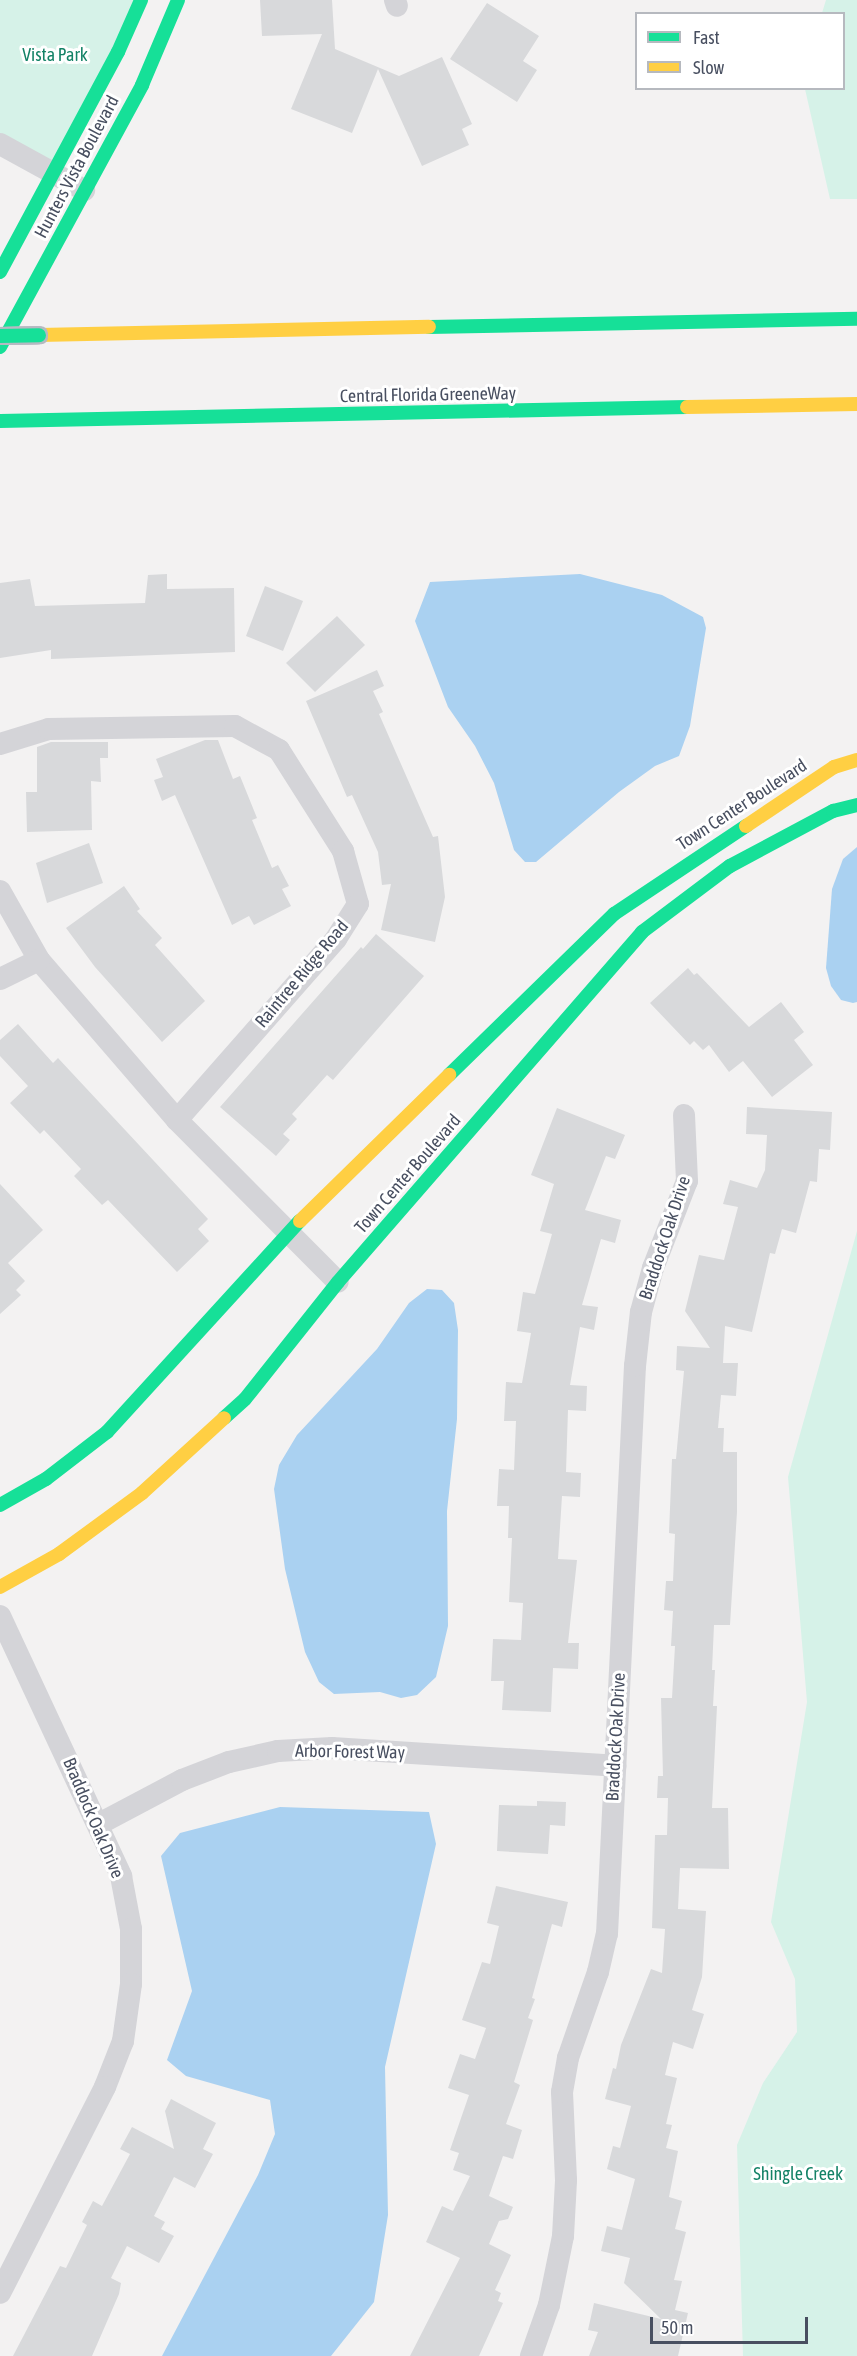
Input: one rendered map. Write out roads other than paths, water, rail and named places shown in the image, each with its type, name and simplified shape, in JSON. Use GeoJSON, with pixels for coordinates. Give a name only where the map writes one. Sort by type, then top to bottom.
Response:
{"type":"FeatureCollection","features":[{"type":"Feature","properties":{"kind":"main road","name":"Hunters Vista Boulevard"},"geometry":{"type":"LineString","coordinates":[[0,272],[55,173],[141,0]]}},
{"type":"Feature","properties":{"kind":"main road","name":"Hunters Vista Boulevard"},"geometry":{"type":"LineString","coordinates":[[0,347],[142,85],[178,0]]}},
{"type":"Feature","properties":{"kind":"main road"},"geometry":{"type":"LineString","coordinates":[[0,336],[857,319]]}},
{"type":"Feature","properties":{"kind":"main road","name":"Central Florida GreeneWay"},"geometry":{"type":"LineString","coordinates":[[3,421],[857,404]]}},
{"type":"Feature","properties":{"kind":"main road","name":"Town Center Boulevard"},"geometry":{"type":"LineString","coordinates":[[0,1504],[46,1479],[107,1431],[287,1233],[614,914],[824,772],[857,760]]}},
{"type":"Feature","properties":{"kind":"main road","name":"Town Center Boulevard"},"geometry":{"type":"LineString","coordinates":[[0,1587],[59,1554],[142,1493],[245,1399],[338,1282],[642,932],[730,866],[833,812],[857,804]]}},
{"type":"Feature","properties":{"kind":"street"},"geometry":{"type":"LineString","coordinates":[[0,144],[84,190]]}},
{"type":"Feature","properties":{"kind":"street","name":"Raintree Ridge Road"},"geometry":{"type":"LineString","coordinates":[[0,744],[49,729],[235,726],[279,750],[343,851],[358,904],[347,922],[336,939],[177,1120]]}},
{"type":"Feature","properties":{"kind":"street"},"geometry":{"type":"LineString","coordinates":[[0,891],[39,960],[177,1120],[338,1282]]}},
{"type":"Feature","properties":{"kind":"street"},"geometry":{"type":"LineString","coordinates":[[0,979],[39,960]]}},
{"type":"Feature","properties":{"kind":"street","name":"Braddock Oak Drive"},"geometry":{"type":"LineString","coordinates":[[531,2356],[549,2305],[563,2236],[566,2180],[562,2092],[568,2058],[598,1972],[607,1934],[635,1366],[641,1312],[653,1268],[687,1181],[689,1157],[684,1115]]}},
{"type":"Feature","properties":{"kind":"street","name":"Braddock Oak Drive"},"geometry":{"type":"LineString","coordinates":[[0,1616],[99,1824],[121,1876],[131,1929],[131,1984],[123,2041],[105,2087],[0,2293]]}},
{"type":"Feature","properties":{"kind":"street","name":"Arbor Forest Way"},"geometry":{"type":"LineString","coordinates":[[99,1824],[182,1780],[229,1762],[278,1751],[332,1748],[615,1766]]}},
{"type":"Feature","properties":{"kind":"water"},"geometry":{"type":"Polygon","coordinates":[[[580,574],[662,595],[703,617],[706,628],[690,726],[679,756],[655,766],[619,792],[536,862],[525,862],[514,850],[494,783],[475,746],[448,707],[415,621],[430,582],[580,574]]]}},
{"type":"Feature","properties":{"kind":"water"},"geometry":{"type":"Polygon","coordinates":[[[857,847],[857,1002],[853,1003],[841,1000],[831,986],[826,968],[832,889],[843,859],[857,847]]]}},
{"type":"Feature","properties":{"kind":"water"},"geometry":{"type":"Polygon","coordinates":[[[427,1289],[442,1290],[454,1303],[458,1330],[457,1419],[447,1511],[448,1626],[436,1677],[417,1695],[401,1698],[380,1692],[334,1694],[319,1682],[305,1652],[285,1569],[274,1489],[279,1465],[297,1435],[377,1349],[409,1303],[427,1289]]]}},
{"type":"Feature","properties":{"kind":"water"},"geometry":{"type":"Polygon","coordinates":[[[280,1807],[429,1812],[436,1844],[385,2067],[388,2215],[374,2302],[331,2356],[162,2356],[258,2175],[275,2134],[270,2100],[186,2076],[167,2060],[192,1991],[161,1856],[180,1833],[280,1807]]]}},
{"type":"Feature","properties":{"kind":"park label","name":"Vista Park"},"geometry":{"type":"Point","coordinates":[55,55]}},
{"type":"Feature","properties":{"kind":"park label","name":"Shingle Creek"},"geometry":{"type":"Point","coordinates":[798,2174]}}]}
